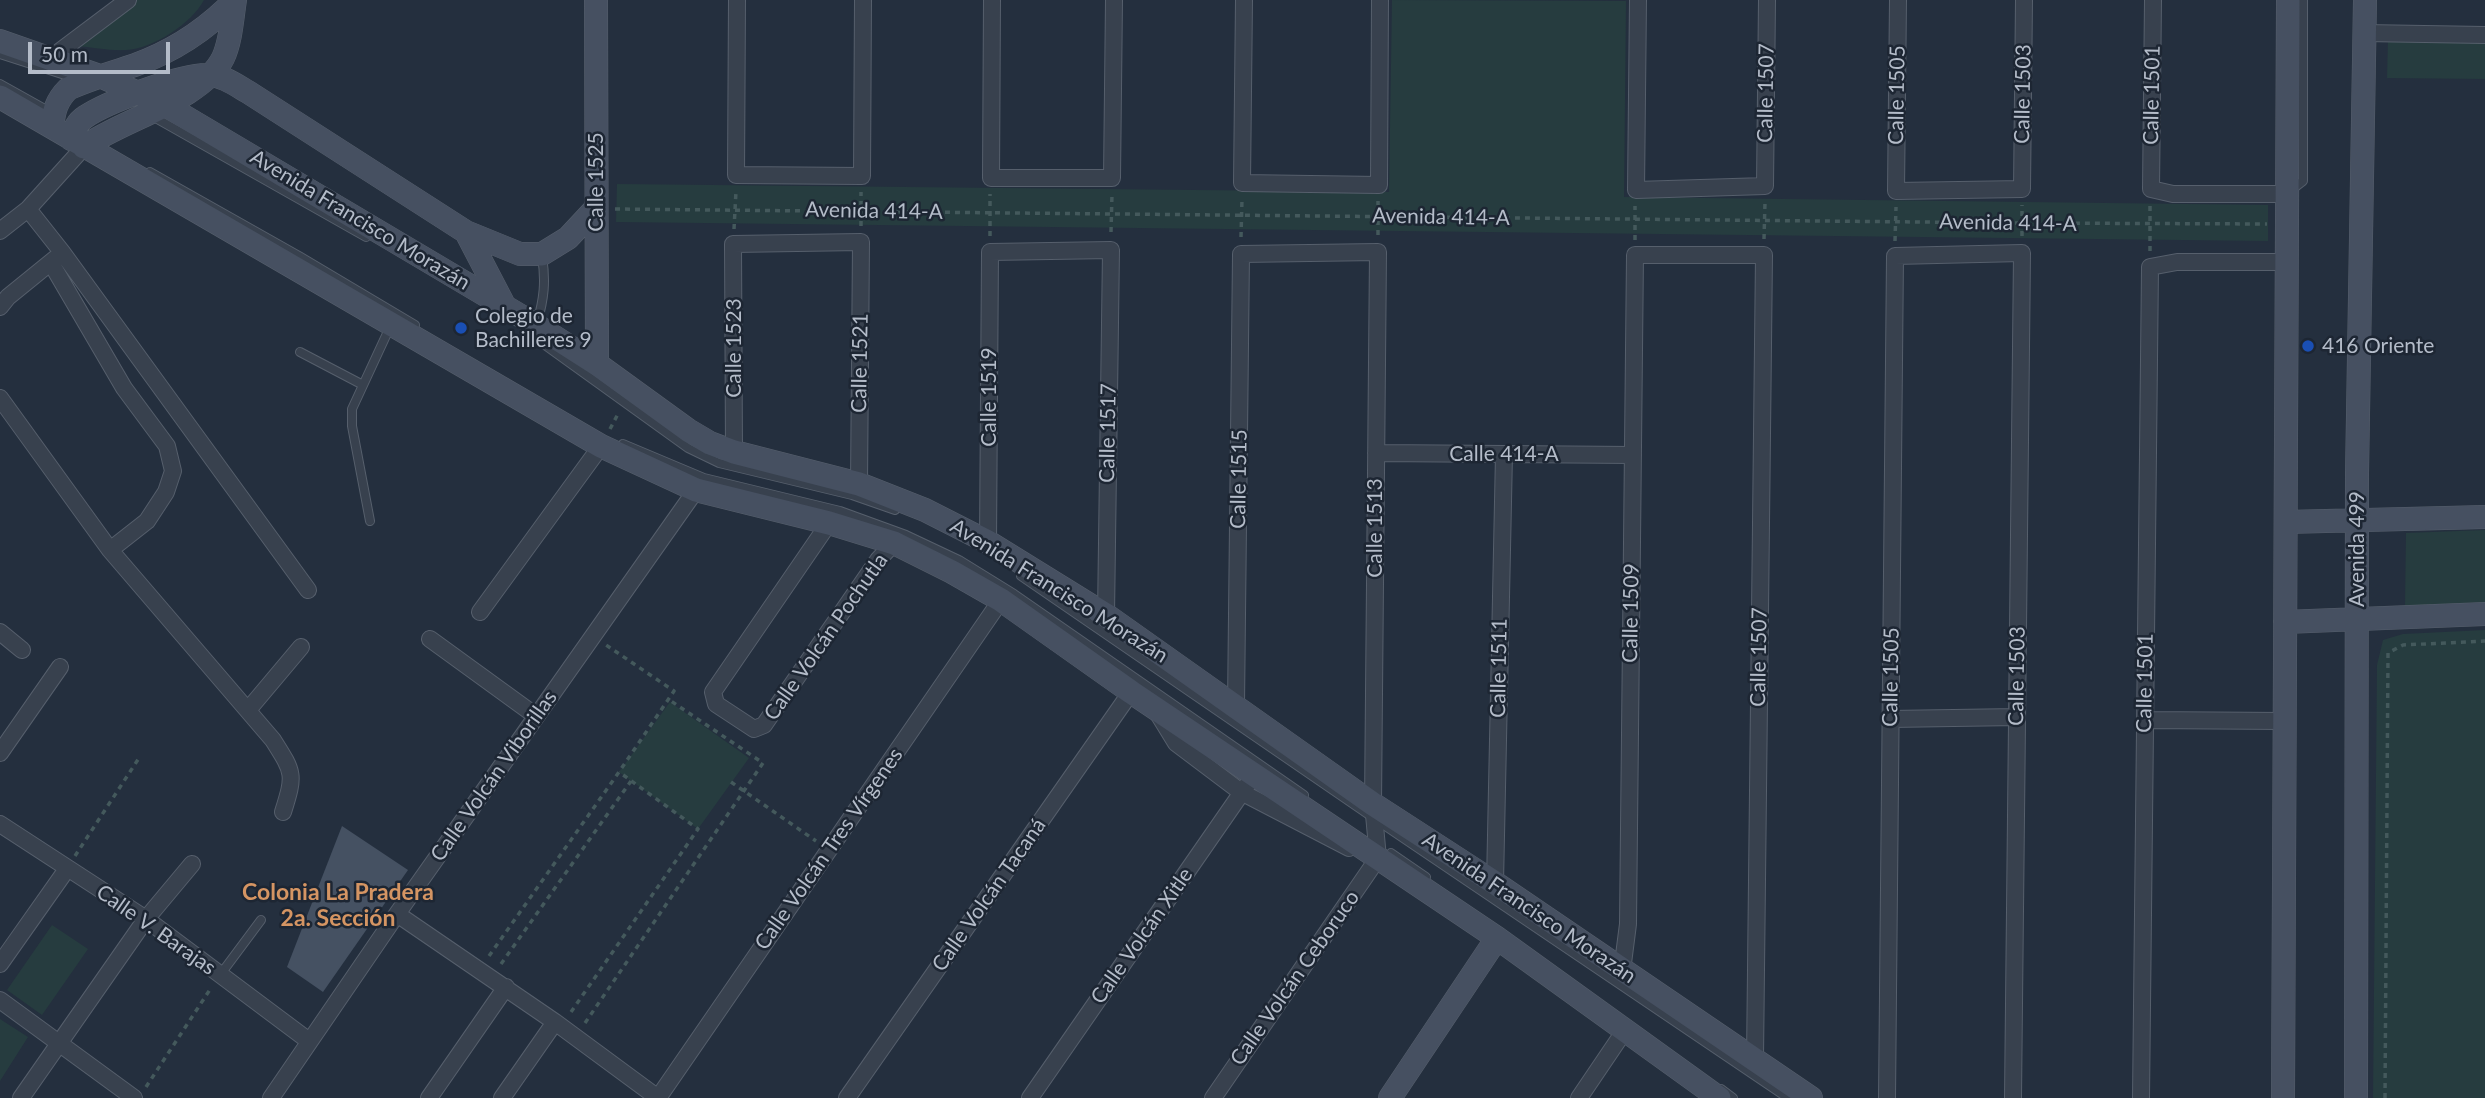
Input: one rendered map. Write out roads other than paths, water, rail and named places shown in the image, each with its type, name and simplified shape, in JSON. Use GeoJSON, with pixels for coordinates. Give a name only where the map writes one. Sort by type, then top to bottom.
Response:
{"type":"FeatureCollection","features":[{"type":"Feature","properties":{"kind":"street"},"geometry":{"type":"LineString","coordinates":[[51,58],[128,0]]}},
{"type":"Feature","properties":{"kind":"street"},"geometry":{"type":"LineString","coordinates":[[0,231],[28,209],[83,117],[138,101],[194,91],[211,75],[222,60],[227,47],[235,0]]}},
{"type":"Feature","properties":{"kind":"street"},"geometry":{"type":"LineString","coordinates":[[71,137],[59,98],[68,89],[164,53],[214,22],[235,0]]}},
{"type":"Feature","properties":{"kind":"street","name":"Calle 1525"},"geometry":{"type":"LineString","coordinates":[[596,0],[597,364]]}},
{"type":"Feature","properties":{"kind":"street","name":"Avenida 414-A"},"geometry":{"type":"LineString","coordinates":[[737,0],[736,175],[862,176],[863,0]]}},
{"type":"Feature","properties":{"kind":"street"},"geometry":{"type":"LineString","coordinates":[[992,0],[990,178],[1112,178],[1114,0]]}},
{"type":"Feature","properties":{"kind":"street","name":"Avenida 414-A"},"geometry":{"type":"LineString","coordinates":[[1244,0],[1242,183],[1379,185],[1380,0]]}},
{"type":"Feature","properties":{"kind":"street","name":"Calle 1507"},"geometry":{"type":"LineString","coordinates":[[1638,0],[1636,190],[1765,186],[1767,0]]}},
{"type":"Feature","properties":{"kind":"street","name":"Calle 1505"},"geometry":{"type":"LineString","coordinates":[[1896,191],[1898,0]]}},
{"type":"Feature","properties":{"kind":"street","name":"Calle 1503"},"geometry":{"type":"LineString","coordinates":[[2022,189],[2024,0]]}},
{"type":"Feature","properties":{"kind":"street","name":"Calle 1501"},"geometry":{"type":"LineString","coordinates":[[2152,0],[2151,189],[2172,194],[2287,194]]}},
{"type":"Feature","properties":{"kind":"street"},"geometry":{"type":"LineString","coordinates":[[2283,1098],[2288,0]]}},
{"type":"Feature","properties":{"kind":"street","name":"Avenida 499"},"geometry":{"type":"LineString","coordinates":[[2356,1098],[2357,521],[2365,0]]}},
{"type":"Feature","properties":{"kind":"street"},"geometry":{"type":"LineString","coordinates":[[2364,33],[2485,35]]}},
{"type":"Feature","properties":{"kind":"street","name":"Avenida Francisco Morazán"},"geometry":{"type":"LineString","coordinates":[[0,41],[51,58],[138,101],[504,306],[597,364],[710,443],[734,452],[859,484],[925,510],[1106,615],[1236,705],[1374,811],[1495,883],[1811,1098]]}},
{"type":"Feature","properties":{"kind":"street"},"geometry":{"type":"LineString","coordinates":[[211,75],[248,92],[466,232],[520,254],[542,254],[568,238],[596,208]]}},
{"type":"Feature","properties":{"kind":"street","name":"Avenida Francisco Morazán"},"geometry":{"type":"LineString","coordinates":[[0,97],[391,325],[696,490],[829,523],[894,543],[1001,600],[1154,706],[1247,784],[1373,847],[1719,1098]]}},
{"type":"Feature","properties":{"kind":"street","name":"Avenida 414-A"},"geometry":{"type":"LineString","coordinates":[[1896,191],[2022,189]]}},
{"type":"Feature","properties":{"kind":"street"},"geometry":{"type":"LineString","coordinates":[[28,209],[124,387],[167,446],[173,471],[166,492],[147,522],[110,550]]}},
{"type":"Feature","properties":{"kind":"street"},"geometry":{"type":"LineString","coordinates":[[466,232],[504,306]]}},
{"type":"Feature","properties":{"kind":"street","name":"Avenida 414-A"},"geometry":{"type":"LineString","coordinates":[[733,244],[861,242]]}},
{"type":"Feature","properties":{"kind":"street","name":"Calle 1521"},"geometry":{"type":"LineString","coordinates":[[859,484],[861,242]]}},
{"type":"Feature","properties":{"kind":"street","name":"Calle 1523"},"geometry":{"type":"LineString","coordinates":[[733,244],[734,452]]}},
{"type":"Feature","properties":{"kind":"street","name":"Calle 1517"},"geometry":{"type":"LineString","coordinates":[[990,252],[1111,250],[1106,615]]}},
{"type":"Feature","properties":{"kind":"street","name":"Calle 1519"},"geometry":{"type":"LineString","coordinates":[[979,543],[990,252]]}},
{"type":"Feature","properties":{"kind":"street","name":"Avenida 414-A"},"geometry":{"type":"LineString","coordinates":[[1241,254],[1378,252]]}},
{"type":"Feature","properties":{"kind":"street","name":"Calle 1513"},"geometry":{"type":"LineString","coordinates":[[1373,847],[1378,252]]}},
{"type":"Feature","properties":{"kind":"street","name":"Avenida 414-A"},"geometry":{"type":"LineString","coordinates":[[1895,256],[2022,253]]}},
{"type":"Feature","properties":{"kind":"street","name":"Calle 1503"},"geometry":{"type":"LineString","coordinates":[[2013,1098],[2022,253]]}},
{"type":"Feature","properties":{"kind":"street","name":"Calle 1515"},"geometry":{"type":"LineString","coordinates":[[1236,705],[1241,254]]}},
{"type":"Feature","properties":{"kind":"street","name":"Calle 1507"},"geometry":{"type":"LineString","coordinates":[[1635,255],[1764,255],[1755,1059]]}},
{"type":"Feature","properties":{"kind":"street","name":"Calle 1509"},"geometry":{"type":"LineString","coordinates":[[1622,971],[1628,924],[1635,255]]}},
{"type":"Feature","properties":{"kind":"street","name":"Calle 1505"},"geometry":{"type":"LineString","coordinates":[[1886,1098],[1895,256]]}},
{"type":"Feature","properties":{"kind":"street"},"geometry":{"type":"LineString","coordinates":[[0,307],[8,297],[56,258]]}},
{"type":"Feature","properties":{"kind":"street"},"geometry":{"type":"LineString","coordinates":[[56,258],[307,590]]}},
{"type":"Feature","properties":{"kind":"street","name":"Calle 1501"},"geometry":{"type":"LineString","coordinates":[[2141,1098],[2150,267],[2177,262],[2287,262]]}},
{"type":"Feature","properties":{"kind":"street"},"geometry":{"type":"LineString","coordinates":[[0,398],[110,550],[273,740],[290,767],[292,783],[283,812]]}},
{"type":"Feature","properties":{"kind":"street"},"geometry":{"type":"LineString","coordinates":[[480,612],[604,440]]}},
{"type":"Feature","properties":{"kind":"street","name":"Calle 414-A"},"geometry":{"type":"LineString","coordinates":[[1376,453],[1633,455]]}},
{"type":"Feature","properties":{"kind":"street","name":"Calle 1511"},"geometry":{"type":"LineString","coordinates":[[1495,883],[1504,454]]}},
{"type":"Feature","properties":{"kind":"street","name":"Calle Volcán Viborillas"},"geometry":{"type":"LineString","coordinates":[[271,1098],[397,914],[696,490]]}},
{"type":"Feature","properties":{"kind":"street"},"geometry":{"type":"LineString","coordinates":[[2286,522],[2485,517]]}},
{"type":"Feature","properties":{"kind":"street","name":"Calle Volcán Pochutla"},"geometry":{"type":"LineString","coordinates":[[829,523],[714,688],[712,697],[716,704],[751,728],[764,726],[878,560],[894,543]]}},
{"type":"Feature","properties":{"kind":"street","name":"Calle Volcán Tres Vírgenes"},"geometry":{"type":"LineString","coordinates":[[658,1098],[1001,600]]}},
{"type":"Feature","properties":{"kind":"street"},"geometry":{"type":"LineString","coordinates":[[2285,622],[2485,614]]}},
{"type":"Feature","properties":{"kind":"street"},"geometry":{"type":"LineString","coordinates":[[0,632],[22,650]]}},
{"type":"Feature","properties":{"kind":"street"},"geometry":{"type":"LineString","coordinates":[[430,639],[536,716]]}},
{"type":"Feature","properties":{"kind":"street"},"geometry":{"type":"LineString","coordinates":[[248,710],[301,647]]}},
{"type":"Feature","properties":{"kind":"street"},"geometry":{"type":"LineString","coordinates":[[0,753],[60,667]]}},
{"type":"Feature","properties":{"kind":"street","name":"Calle Volcán Tacaná"},"geometry":{"type":"LineString","coordinates":[[847,1098],[1131,692]]}},
{"type":"Feature","properties":{"kind":"street"},"geometry":{"type":"LineString","coordinates":[[1890,719],[2017,717]]}},
{"type":"Feature","properties":{"kind":"street"},"geometry":{"type":"LineString","coordinates":[[2145,720],[2283,721]]}},
{"type":"Feature","properties":{"kind":"street","name":"Calle Volcán Xitle"},"geometry":{"type":"LineString","coordinates":[[1030,1098],[1247,784]]}},
{"type":"Feature","properties":{"kind":"street","name":"Calle V. Barajas"},"geometry":{"type":"LineString","coordinates":[[0,824],[146,919],[309,1041]]}},
{"type":"Feature","properties":{"kind":"street","name":"Calle Volcán Ceboruco"},"geometry":{"type":"LineString","coordinates":[[1213,1098],[1373,847]]}},
{"type":"Feature","properties":{"kind":"street"},"geometry":{"type":"LineString","coordinates":[[21,1098],[146,919],[192,864]]}},
{"type":"Feature","properties":{"kind":"street"},"geometry":{"type":"LineString","coordinates":[[0,964],[66,869]]}},
{"type":"Feature","properties":{"kind":"street"},"geometry":{"type":"LineString","coordinates":[[397,914],[506,987],[658,1098]]}},
{"type":"Feature","properties":{"kind":"street"},"geometry":{"type":"LineString","coordinates":[[1390,1098],[1497,938]]}},
{"type":"Feature","properties":{"kind":"street"},"geometry":{"type":"LineString","coordinates":[[429,1098],[506,987]]}},
{"type":"Feature","properties":{"kind":"street"},"geometry":{"type":"LineString","coordinates":[[0,1000],[59,1045],[140,1092]]}},
{"type":"Feature","properties":{"kind":"street"},"geometry":{"type":"LineString","coordinates":[[502,1098],[558,1024]]}},
{"type":"Feature","properties":{"kind":"street"},"geometry":{"type":"LineString","coordinates":[[1578,1098],[1625,1030]]}},
{"type":"Feature","properties":{"kind":"lane"},"geometry":{"type":"LineString","coordinates":[[2287,194],[2302,181],[2303,0]]}},
{"type":"Feature","properties":{"kind":"lane"},"geometry":{"type":"LineString","coordinates":[[0,54],[93,81]]}},
{"type":"Feature","properties":{"kind":"lane"},"geometry":{"type":"LineString","coordinates":[[0,84],[71,137],[128,160]]}},
{"type":"Feature","properties":{"kind":"lane"},"geometry":{"type":"LineString","coordinates":[[138,101],[377,244]]}},
{"type":"Feature","properties":{"kind":"lane"},"geometry":{"type":"LineString","coordinates":[[141,167],[288,249],[429,333]]}},
{"type":"Feature","properties":{"kind":"lane"},"geometry":{"type":"LineString","coordinates":[[536,326],[544,301],[546,280],[542,254]]}},
{"type":"Feature","properties":{"kind":"lane"},"geometry":{"type":"LineString","coordinates":[[426,271],[499,313],[688,448],[719,463],[852,495],[904,513]]}},
{"type":"Feature","properties":{"kind":"lane"},"geometry":{"type":"LineString","coordinates":[[370,521],[352,426],[352,409],[391,325]]}},
{"type":"Feature","properties":{"kind":"lane"},"geometry":{"type":"LineString","coordinates":[[300,352],[363,385]]}},
{"type":"Feature","properties":{"kind":"lane"},"geometry":{"type":"LineString","coordinates":[[511,383],[604,440],[704,478],[840,511],[906,535],[959,560],[1014,594],[1309,799]]}},
{"type":"Feature","properties":{"kind":"lane"},"geometry":{"type":"LineString","coordinates":[[939,528],[979,543]]}},
{"type":"Feature","properties":{"kind":"lane"},"geometry":{"type":"LineString","coordinates":[[1015,572],[1374,811],[1788,1098]]}},
{"type":"Feature","properties":{"kind":"lane"},"geometry":{"type":"LineString","coordinates":[[1373,847],[1404,861],[1438,886]]}},
{"type":"Feature","properties":{"kind":"lane"},"geometry":{"type":"LineString","coordinates":[[1461,902],[1733,1098]]}},
{"type":"Feature","properties":{"kind":"lane"},"geometry":{"type":"LineString","coordinates":[[219,975],[261,920]]}},
{"type":"Feature","properties":{"kind":"place","name":"Colegio de Bachilleres 9"},"geometry":{"type":"Point","coordinates":[461,328]}},
{"type":"Feature","properties":{"kind":"place","name":"416 Oriente"},"geometry":{"type":"Point","coordinates":[2308,346]}},
{"type":"Feature","properties":{"kind":"district","name":"Colonia La Pradera 2a. Sección"},"geometry":{"type":"Point","coordinates":[338,906]}}]}
